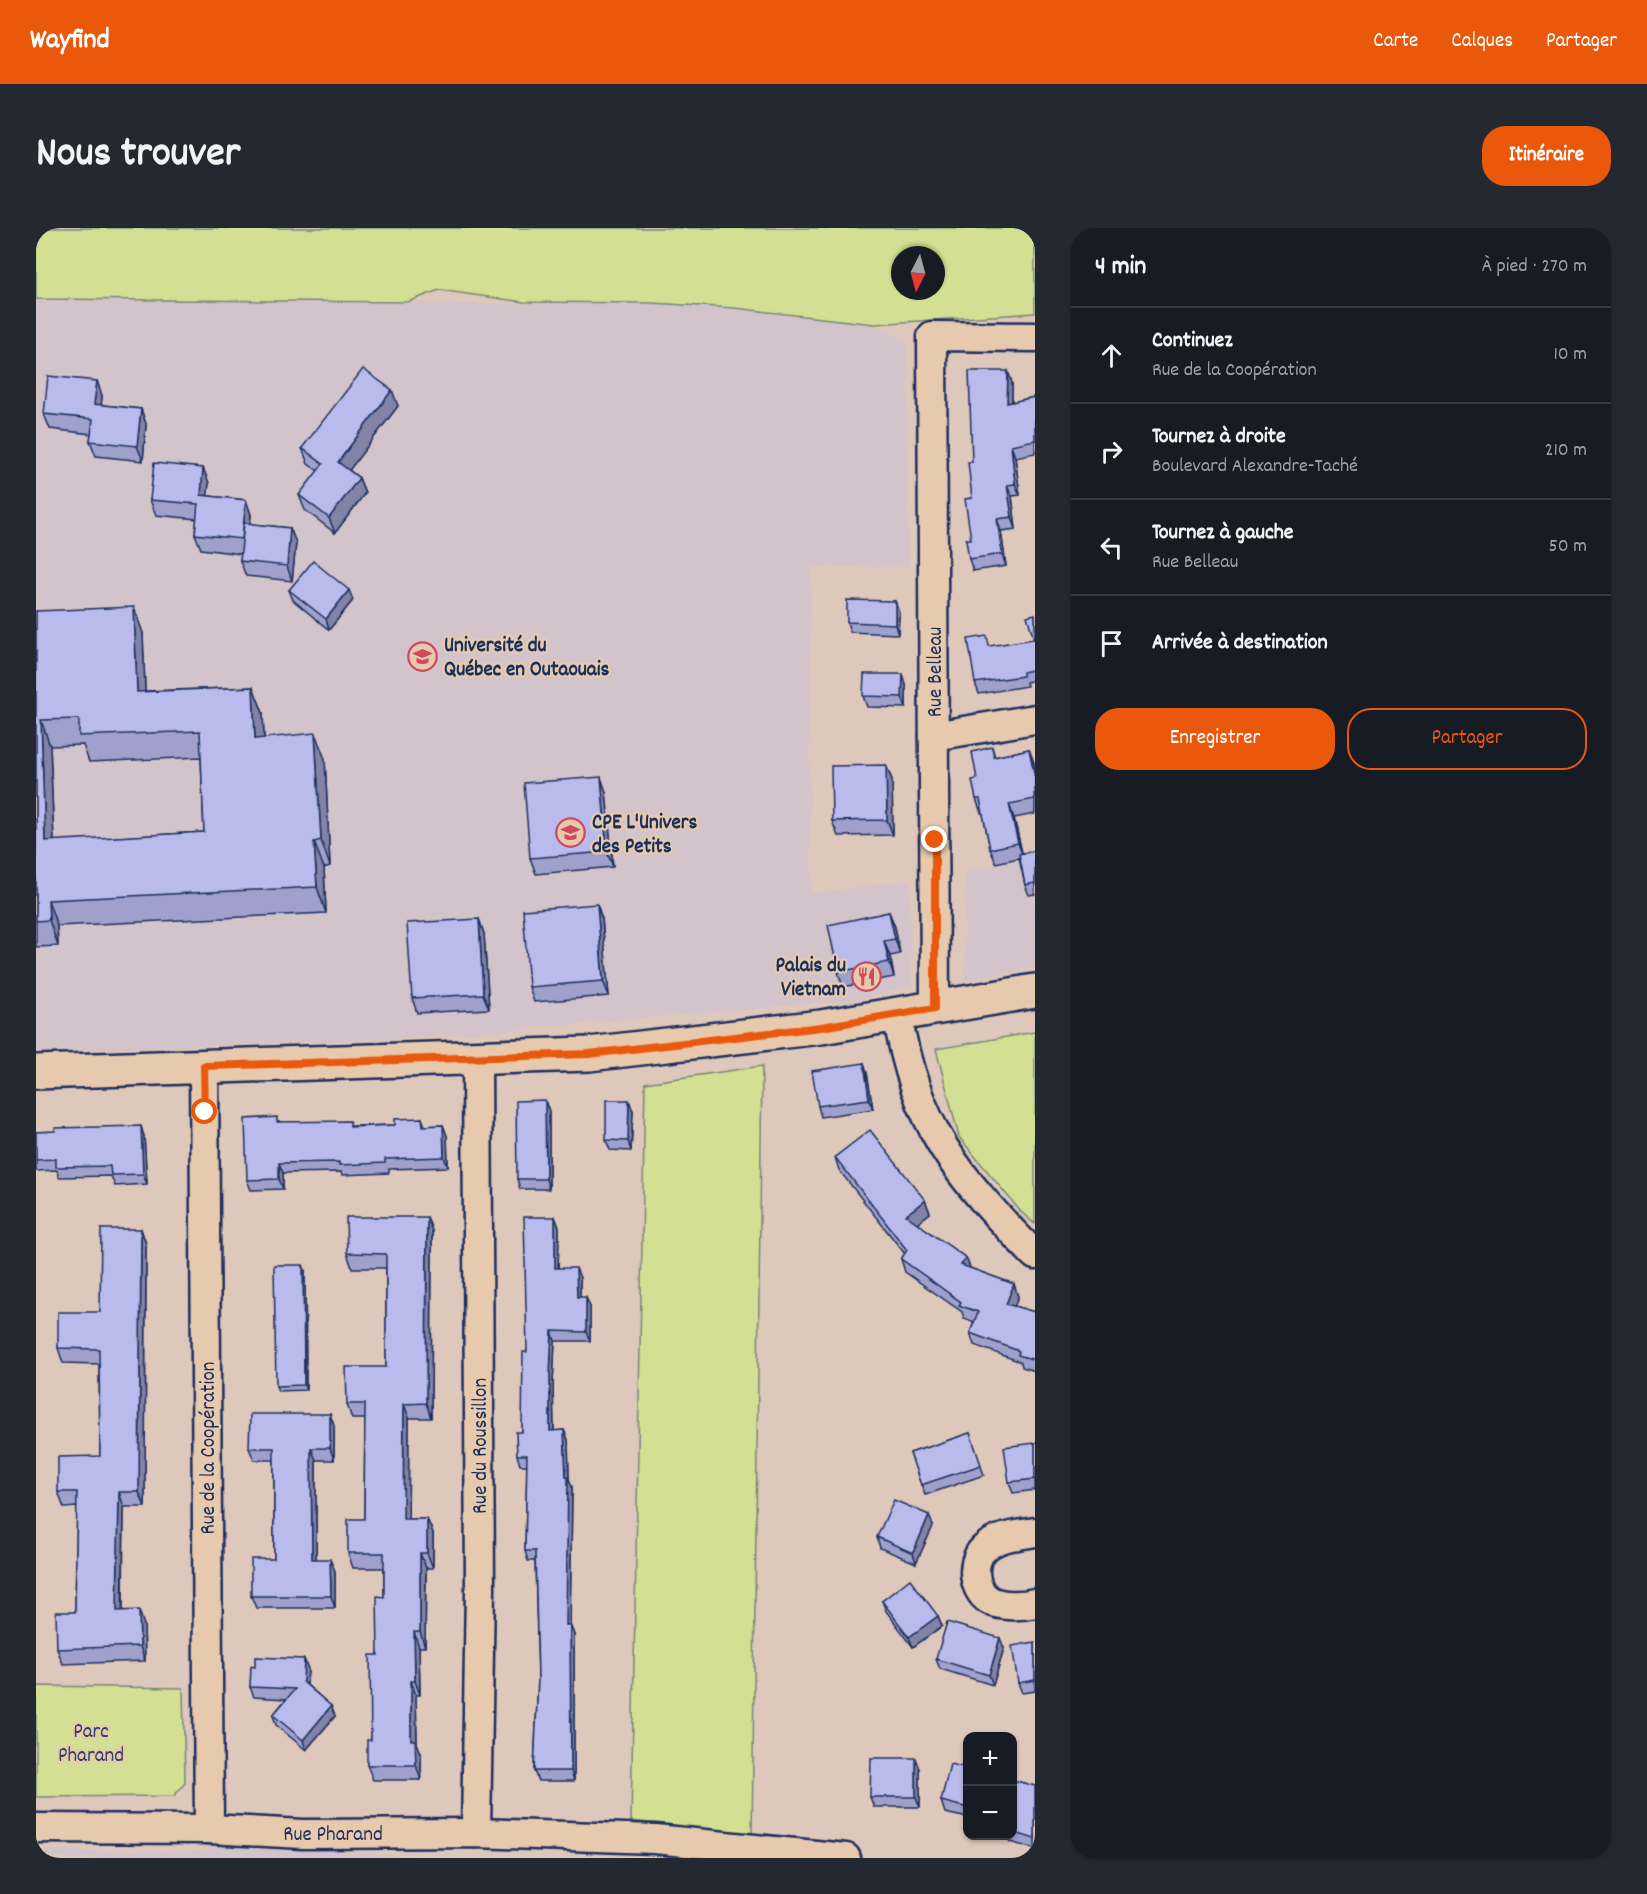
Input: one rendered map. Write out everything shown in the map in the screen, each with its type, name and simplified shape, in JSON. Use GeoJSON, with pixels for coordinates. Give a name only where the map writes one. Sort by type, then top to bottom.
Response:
{"type":"FeatureCollection","features":[{"type":"Feature","properties":{"kind":"main road"},"geometry":{"type":"LineString","coordinates":[[36,1072],[589,1054],[673,1046],[1035,991]]}},
{"type":"Feature","properties":{"kind":"street","name":"Rue Belleau"},"geometry":{"type":"LineString","coordinates":[[935,1008],[932,336],[1035,337]]}},
{"type":"Feature","properties":{"kind":"street"},"geometry":{"type":"LineString","coordinates":[[934,736],[1035,719]]}},
{"type":"Feature","properties":{"kind":"street"},"geometry":{"type":"LineString","coordinates":[[897,1013],[914,1087],[935,1134],[974,1191],[1035,1255]]}},
{"type":"Feature","properties":{"kind":"street","name":"Rue du Roussillon"},"geometry":{"type":"LineString","coordinates":[[476,1833],[480,1589],[477,1059]]}},
{"type":"Feature","properties":{"kind":"street","name":"Rue de la Coopération"},"geometry":{"type":"LineString","coordinates":[[204,1066],[209,1829]]}},
{"type":"Feature","properties":{"kind":"street"},"geometry":{"type":"LineString","coordinates":[[1035,1532],[1002,1538],[985,1547],[977,1559],[975,1574],[979,1589],[989,1600],[1007,1605],[1035,1603]]}},
{"type":"Feature","properties":{"kind":"street","name":"Rue Pharand"},"geometry":{"type":"LineString","coordinates":[[36,1828],[209,1829],[303,1834],[476,1833],[655,1839],[846,1858]]}},
{"type":"Feature","properties":{"kind":"shaded area","name":"Université du Québec en Outaouais"},"geometry":{"type":"Polygon","coordinates":[[[36,299],[458,304],[652,303],[734,308],[874,324],[907,342],[908,566],[811,567],[809,747],[811,894],[909,880],[911,986],[858,999],[417,1038],[36,1051],[36,299]]]}},
{"type":"Feature","properties":{"kind":"shaded area"},"geometry":{"type":"Polygon","coordinates":[[[1035,858],[1035,968],[965,979],[965,871],[1035,858]]]}},
{"type":"Feature","properties":{"kind":"shaded area"},"geometry":{"type":"Polygon","coordinates":[[[209,1818],[344,1821],[345,1853],[429,1858],[36,1858],[36,1851],[208,1851],[209,1818]]]}},
{"type":"Feature","properties":{"kind":"green space"},"geometry":{"type":"Polygon","coordinates":[[[36,228],[1035,228],[1035,313],[874,324],[734,308],[652,303],[524,302],[439,290],[408,302],[36,299],[36,228]]]}},
{"type":"Feature","properties":{"kind":"green space"},"geometry":{"type":"Polygon","coordinates":[[[1035,1032],[1035,1224],[1021,1212],[959,1137],[936,1049],[1035,1032]]]}},
{"type":"Feature","properties":{"kind":"green space"},"geometry":{"type":"Polygon","coordinates":[[[762,1066],[752,1834],[631,1821],[645,1083],[762,1066]]]}},
{"type":"Feature","properties":{"kind":"green space","name":"Parc Pharand"},"geometry":{"type":"Polygon","coordinates":[[[36,1686],[183,1688],[185,1783],[174,1796],[36,1797],[36,1686]]]}},
{"type":"Feature","properties":{"kind":"building"},"geometry":{"type":"Polygon","coordinates":[[[363,369],[392,390],[338,462],[359,478],[329,518],[299,495],[323,464],[302,448],[363,369]]]}},
{"type":"Feature","properties":{"kind":"building"},"geometry":{"type":"Polygon","coordinates":[[[969,371],[1008,371],[1007,403],[1035,397],[1035,440],[1011,445],[1015,484],[1007,485],[1012,517],[997,519],[1002,554],[969,559],[966,539],[971,539],[965,499],[972,498],[968,462],[972,462],[969,371]]]}},
{"type":"Feature","properties":{"kind":"building"},"geometry":{"type":"Polygon","coordinates":[[[48,376],[97,381],[94,404],[141,409],[137,446],[90,441],[93,419],[44,414],[48,376]]]}},
{"type":"Feature","properties":{"kind":"building"},"geometry":{"type":"Polygon","coordinates":[[[154,463],[203,468],[201,495],[246,500],[242,539],[195,534],[198,504],[150,500],[154,463]]]}},
{"type":"Feature","properties":{"kind":"building"},"geometry":{"type":"Polygon","coordinates":[[[244,523],[290,528],[287,566],[240,561],[244,523]]]}},
{"type":"Feature","properties":{"kind":"building"},"geometry":{"type":"Polygon","coordinates":[[[313,561],[349,590],[326,619],[289,590],[313,561]]]}},
{"type":"Feature","properties":{"kind":"building"},"geometry":{"type":"Polygon","coordinates":[[[847,600],[895,601],[895,624],[847,622],[847,600]]]}},
{"type":"Feature","properties":{"kind":"building"},"geometry":{"type":"Polygon","coordinates":[[[134,607],[137,692],[253,687],[255,739],[315,733],[321,840],[314,842],[317,887],[48,900],[49,920],[36,921],[36,611],[134,607]],[[79,719],[41,720],[45,841],[204,832],[200,731],[79,736],[79,719]]]}},
{"type":"Feature","properties":{"kind":"building"},"geometry":{"type":"Polygon","coordinates":[[[1035,614],[1035,669],[1023,672],[1023,676],[975,683],[968,639],[987,636],[989,646],[1034,639],[1027,616],[1035,614]]]}},
{"type":"Feature","properties":{"kind":"building"},"geometry":{"type":"Polygon","coordinates":[[[864,674],[903,674],[902,697],[863,696],[864,674]]]}},
{"type":"Feature","properties":{"kind":"building"},"geometry":{"type":"Polygon","coordinates":[[[992,747],[994,757],[1029,749],[1035,778],[1035,799],[1009,804],[1018,843],[990,849],[980,799],[976,799],[972,780],[977,779],[972,752],[992,747]]]}},
{"type":"Feature","properties":{"kind":"building"},"geometry":{"type":"Polygon","coordinates":[[[886,765],[887,820],[832,821],[831,766],[886,765]]]}},
{"type":"Feature","properties":{"kind":"building","name":"CPE L'Univers des Petits"},"geometry":{"type":"Polygon","coordinates":[[[601,777],[607,852],[530,858],[524,783],[601,777]]]}},
{"type":"Feature","properties":{"kind":"building"},"geometry":{"type":"Polygon","coordinates":[[[1035,851],[1035,883],[1025,885],[1019,854],[1035,851]]]}},
{"type":"Feature","properties":{"kind":"building"},"geometry":{"type":"Polygon","coordinates":[[[597,904],[603,981],[529,987],[523,910],[597,904]]]}},
{"type":"Feature","properties":{"kind":"building"},"geometry":{"type":"Polygon","coordinates":[[[889,912],[895,939],[884,941],[889,962],[838,972],[828,925],[889,912]]]}},
{"type":"Feature","properties":{"kind":"building"},"geometry":{"type":"Polygon","coordinates":[[[479,919],[483,994],[412,998],[407,923],[479,919]]]}},
{"type":"Feature","properties":{"kind":"building"},"geometry":{"type":"Polygon","coordinates":[[[864,1063],[869,1099],[818,1106],[812,1071],[864,1063]]]}},
{"type":"Feature","properties":{"kind":"building"},"geometry":{"type":"Polygon","coordinates":[[[545,1100],[546,1179],[517,1179],[516,1101],[545,1100]]]}},
{"type":"Feature","properties":{"kind":"building"},"geometry":{"type":"Polygon","coordinates":[[[606,1100],[629,1100],[628,1141],[606,1140],[606,1100]]]}},
{"type":"Feature","properties":{"kind":"building"},"geometry":{"type":"Polygon","coordinates":[[[277,1117],[277,1122],[350,1121],[350,1127],[395,1125],[395,1119],[422,1118],[423,1126],[443,1125],[444,1157],[385,1159],[385,1163],[339,1165],[339,1162],[279,1163],[279,1179],[247,1180],[245,1119],[277,1117]]]}},
{"type":"Feature","properties":{"kind":"building"},"geometry":{"type":"Polygon","coordinates":[[[141,1126],[143,1174],[111,1175],[110,1166],[56,1167],[56,1159],[36,1160],[36,1132],[55,1131],[55,1128],[141,1126]]]}},
{"type":"Feature","properties":{"kind":"building"},"geometry":{"type":"Polygon","coordinates":[[[870,1130],[925,1200],[906,1215],[966,1258],[961,1265],[1014,1284],[1006,1304],[1035,1312],[1035,1360],[1018,1355],[1019,1351],[970,1333],[978,1312],[959,1305],[961,1302],[901,1259],[907,1250],[835,1157],[870,1130]]]}},
{"type":"Feature","properties":{"kind":"building"},"geometry":{"type":"Polygon","coordinates":[[[346,1217],[427,1217],[426,1403],[404,1404],[403,1519],[427,1519],[427,1553],[420,1553],[420,1632],[414,1632],[415,1681],[411,1681],[411,1740],[415,1740],[416,1765],[367,1765],[367,1740],[371,1740],[370,1655],[378,1655],[377,1596],[384,1597],[384,1553],[348,1553],[348,1519],[364,1519],[365,1404],[347,1404],[346,1367],[386,1367],[386,1254],[347,1253],[346,1217]]]}},
{"type":"Feature","properties":{"kind":"building"},"geometry":{"type":"Polygon","coordinates":[[[524,1217],[555,1217],[555,1268],[576,1268],[577,1297],[586,1297],[586,1332],[552,1331],[550,1374],[550,1431],[564,1430],[566,1477],[568,1477],[566,1625],[570,1625],[571,1771],[534,1771],[538,1678],[535,1551],[525,1551],[527,1455],[517,1455],[516,1432],[522,1432],[523,1352],[527,1352],[524,1217]]]}},
{"type":"Feature","properties":{"kind":"building"},"geometry":{"type":"Polygon","coordinates":[[[101,1229],[141,1229],[139,1492],[119,1492],[117,1611],[139,1610],[140,1646],[57,1649],[56,1612],[75,1612],[77,1492],[58,1492],[58,1457],[100,1456],[99,1349],[58,1348],[58,1312],[100,1312],[101,1229]]]}},
{"type":"Feature","properties":{"kind":"building"},"geometry":{"type":"Polygon","coordinates":[[[274,1265],[303,1265],[304,1385],[276,1386],[274,1265]]]}},
{"type":"Feature","properties":{"kind":"building"},"geometry":{"type":"Polygon","coordinates":[[[250,1414],[330,1414],[330,1448],[311,1448],[312,1559],[330,1559],[331,1596],[251,1596],[251,1559],[274,1559],[274,1448],[249,1448],[250,1414]]]}},
{"type":"Feature","properties":{"kind":"building"},"geometry":{"type":"Polygon","coordinates":[[[970,1433],[981,1465],[921,1485],[910,1453],[970,1433]]]}},
{"type":"Feature","properties":{"kind":"building"},"geometry":{"type":"Polygon","coordinates":[[[1035,1443],[1035,1479],[1009,1482],[1004,1447],[1035,1443]]]}},
{"type":"Feature","properties":{"kind":"building"},"geometry":{"type":"Polygon","coordinates":[[[894,1500],[929,1515],[913,1553],[877,1537],[894,1500]]]}},
{"type":"Feature","properties":{"kind":"building"},"geometry":{"type":"Polygon","coordinates":[[[910,1579],[938,1616],[909,1637],[882,1601],[910,1579]]]}},
{"type":"Feature","properties":{"kind":"building"},"geometry":{"type":"Polygon","coordinates":[[[947,1622],[1000,1638],[989,1675],[936,1659],[947,1622]]]}},
{"type":"Feature","properties":{"kind":"building"},"geometry":{"type":"Polygon","coordinates":[[[1035,1642],[1035,1680],[1018,1683],[1012,1646],[1035,1642]]]}},
{"type":"Feature","properties":{"kind":"building"},"geometry":{"type":"Polygon","coordinates":[[[255,1657],[304,1659],[303,1682],[331,1706],[303,1740],[273,1715],[295,1689],[250,1687],[251,1666],[255,1667],[255,1657]]]}},
{"type":"Feature","properties":{"kind":"building"},"geometry":{"type":"Polygon","coordinates":[[[871,1758],[916,1758],[916,1797],[870,1797],[871,1758]]]}},
{"type":"Feature","properties":{"kind":"building"},"geometry":{"type":"Polygon","coordinates":[[[950,1764],[963,1767],[963,1807],[941,1801],[950,1764]]]}},
{"type":"Feature","properties":{"kind":"building"},"geometry":{"type":"Polygon","coordinates":[[[1017,1781],[1035,1786],[1035,1839],[1017,1834],[1017,1781]]]}},
{"type":"Feature","properties":{"kind":"place","name":"Université du Québec en Outaouais"},"geometry":{"type":"Point","coordinates":[423,656]}},
{"type":"Feature","properties":{"kind":"place","name":"CPE L'Univers des Petits"},"geometry":{"type":"Point","coordinates":[571,833]}},
{"type":"Feature","properties":{"kind":"place","name":"Palais du Vietnam"},"geometry":{"type":"Point","coordinates":[867,976]}},
{"type":"Feature","properties":{"kind":"route"},"geometry":{"type":"LineString","coordinates":[[205,1112],[204,1066],[589,1054],[821,1027],[935,1008],[935,840]]}}]}
